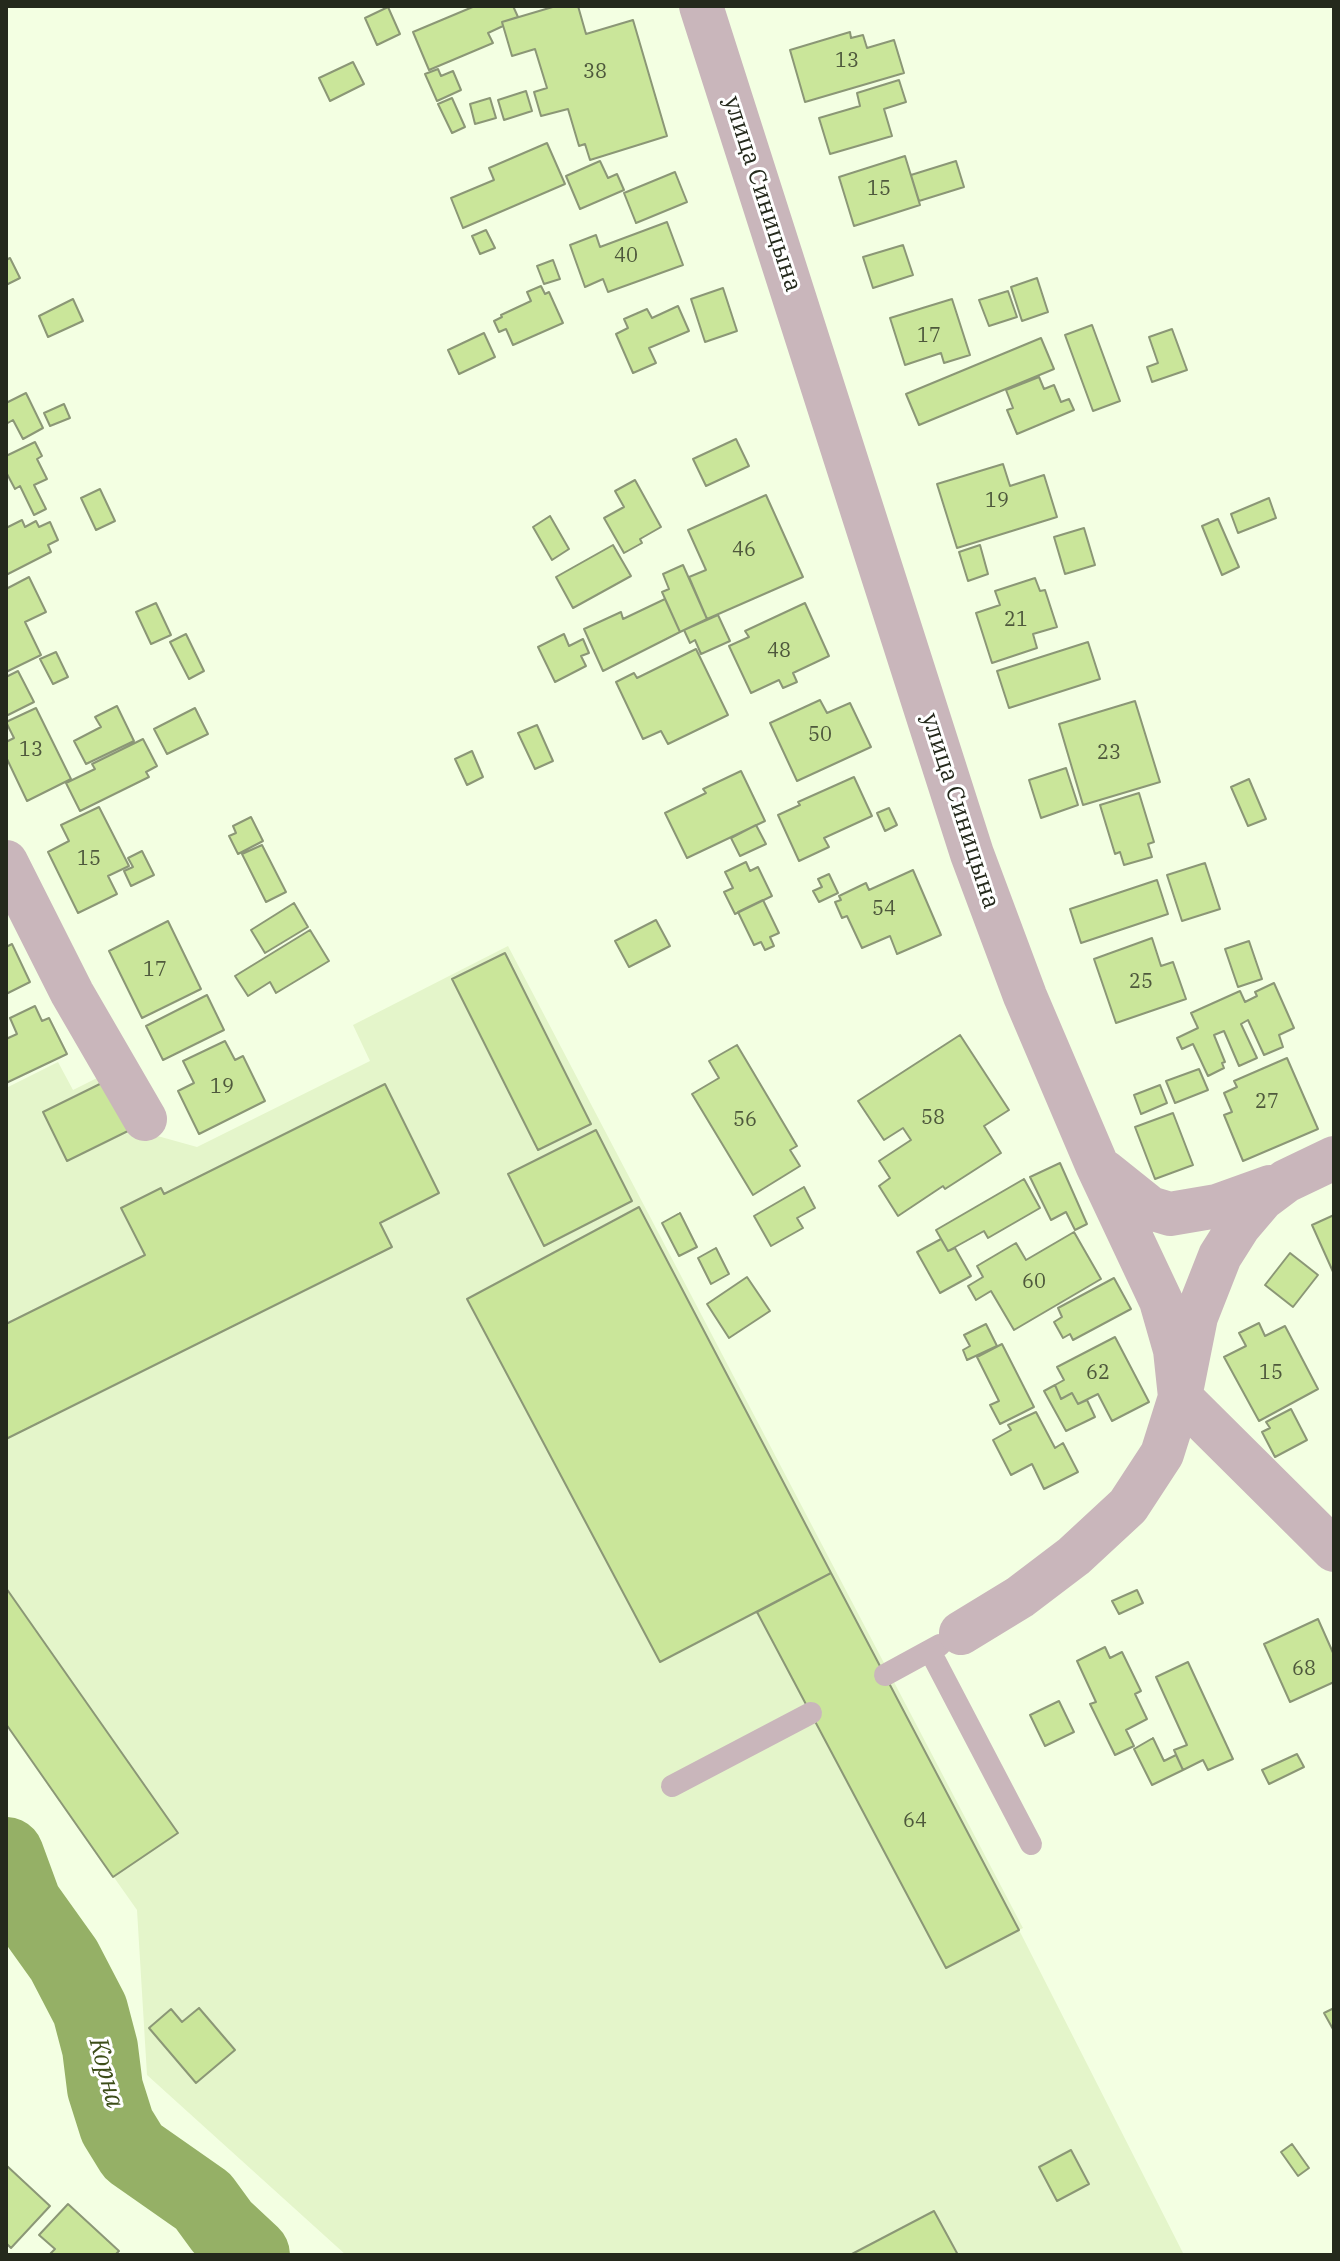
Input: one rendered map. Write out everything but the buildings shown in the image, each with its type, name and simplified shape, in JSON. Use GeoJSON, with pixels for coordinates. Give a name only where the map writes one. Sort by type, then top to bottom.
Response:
{"type":"FeatureCollection","features":[{"type":"Feature","properties":{"kind":"street","name":"улица Синицына"},"geometry":{"type":"LineString","coordinates":[[701,6],[972,854],[1025,996],[1169,1323],[1180,1397]]}},
{"type":"Feature","properties":{"kind":"street"},"geometry":{"type":"LineString","coordinates":[[6,862],[72,993],[145,1119]]}},
{"type":"Feature","properties":{"kind":"street"},"geometry":{"type":"LineString","coordinates":[[1097,1165],[1134,1198],[1150,1208],[1170,1214],[1217,1206],[1286,1181],[1334,1158]]}},
{"type":"Feature","properties":{"kind":"street"},"geometry":{"type":"LineString","coordinates":[[946,1642],[1020,1597],[1074,1556],[1128,1506],[1162,1454],[1180,1397],[1196,1317],[1220,1256],[1239,1226],[1262,1199],[1286,1181]]}},
{"type":"Feature","properties":{"kind":"street"},"geometry":{"type":"LineString","coordinates":[[1180,1397],[1334,1550]]}},
{"type":"Feature","properties":{"kind":"lane"},"geometry":{"type":"LineString","coordinates":[[885,1675],[946,1642],[1031,1844]]}},
{"type":"Feature","properties":{"kind":"lane"},"geometry":{"type":"LineString","coordinates":[[672,1786],[811,1713]]}},
{"type":"Feature","properties":{"kind":"shaded area"},"geometry":{"type":"Polygon","coordinates":[[[508,946],[1023,1928],[1019,1930],[1184,2255],[346,2255],[147,2075],[137,1910],[6,1724],[6,1088],[58,1062],[73,1090],[107,1073],[136,1130],[197,1147],[370,1061],[353,1025],[508,946]]]}},
{"type":"Feature","properties":{"kind":"waterway","name":"Корна"},"geometry":{"type":"LineString","coordinates":[[6,1855],[24,1904],[64,1960],[90,2010],[100,2048],[105,2088],[117,2126],[133,2152],[203,2201],[222,2227],[252,2255]]}}]}
